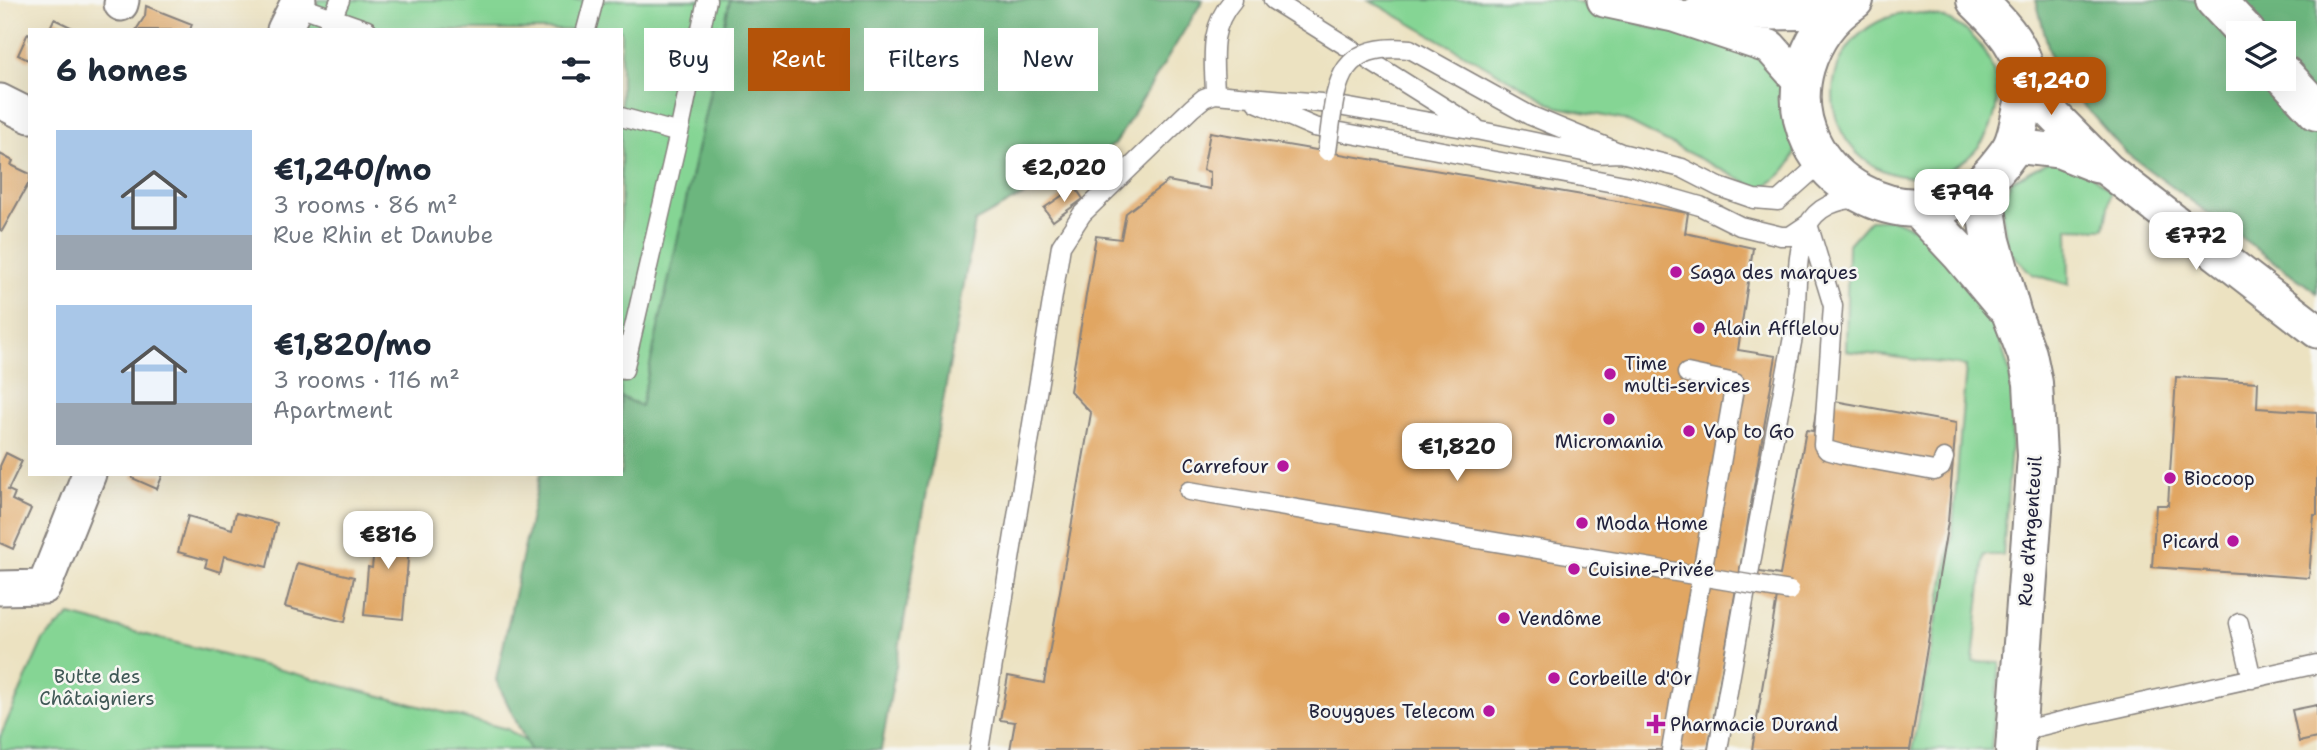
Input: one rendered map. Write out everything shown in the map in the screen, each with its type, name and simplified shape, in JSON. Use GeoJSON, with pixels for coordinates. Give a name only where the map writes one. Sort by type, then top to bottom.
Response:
{"type":"FeatureCollection","features":[{"type":"Feature","properties":{"kind":"main road"},"geometry":{"type":"LineString","coordinates":[[1845,6],[1812,44],[1801,82],[1804,124],[1811,144],[1822,162],[1846,186],[1876,201],[1918,208],[1952,201],[1982,185],[2015,146],[2027,88],[2024,69],[2005,17],[1976,0]]}},
{"type":"Feature","properties":{"kind":"main road"},"geometry":{"type":"LineString","coordinates":[[2216,0],[2235,21]]}},
{"type":"Feature","properties":{"kind":"main road"},"geometry":{"type":"LineString","coordinates":[[2296,88],[2317,111]]}},
{"type":"Feature","properties":{"kind":"main road","name":"Rue d'Argenteuil"},"geometry":{"type":"LineString","coordinates":[[1982,185],[1991,241],[2012,315],[2027,354],[2033,383],[2037,456],[2022,626],[2016,741]]}},
{"type":"Feature","properties":{"kind":"main road","name":"Rue d'Argenteuil"},"geometry":{"type":"LineString","coordinates":[[1918,208],[2012,315]]}},
{"type":"Feature","properties":{"kind":"street"},"geometry":{"type":"LineString","coordinates":[[1604,0],[1674,15],[1770,47],[1801,82]]}},
{"type":"Feature","properties":{"kind":"street"},"geometry":{"type":"LineString","coordinates":[[1674,15],[1845,6]]}},
{"type":"Feature","properties":{"kind":"street"},"geometry":{"type":"LineString","coordinates":[[2027,88],[2108,170],[2317,331]]}},
{"type":"Feature","properties":{"kind":"street"},"geometry":{"type":"LineString","coordinates":[[0,101],[28,115]]}},
{"type":"Feature","properties":{"kind":"street"},"geometry":{"type":"LineString","coordinates":[[2015,146],[2059,151],[2108,170]]}},
{"type":"Feature","properties":{"kind":"street"},"geometry":{"type":"LineString","coordinates":[[0,588],[44,587],[88,476]]}},
{"type":"Feature","properties":{"kind":"lane"},"geometry":{"type":"LineString","coordinates":[[329,23],[340,0]]}},
{"type":"Feature","properties":{"kind":"lane"},"geometry":{"type":"LineString","coordinates":[[587,28],[594,0]]}},
{"type":"Feature","properties":{"kind":"lane"},"geometry":{"type":"LineString","coordinates":[[623,370],[679,133],[707,0]]}},
{"type":"Feature","properties":{"kind":"lane"},"geometry":{"type":"LineString","coordinates":[[1214,94],[1213,53],[1216,32],[1220,16],[1233,0]]}},
{"type":"Feature","properties":{"kind":"lane"},"geometry":{"type":"LineString","coordinates":[[1273,0],[1481,131]]}},
{"type":"Feature","properties":{"kind":"lane"},"geometry":{"type":"LineString","coordinates":[[293,11],[329,23],[356,28]]}},
{"type":"Feature","properties":{"kind":"lane"},"geometry":{"type":"LineString","coordinates":[[1327,151],[1335,94],[1341,77],[1351,61],[1369,50],[1391,47],[1409,49],[1529,116],[1621,153],[1682,168],[1719,187],[1754,200],[1778,201],[1822,162]]}},
{"type":"Feature","properties":{"kind":"lane"},"geometry":{"type":"LineString","coordinates":[[979,750],[1061,246],[1082,214],[1192,108],[1214,94],[1321,103],[1593,154],[1621,153]]}},
{"type":"Feature","properties":{"kind":"lane"},"geometry":{"type":"LineString","coordinates":[[1244,97],[1314,127],[1630,186],[1700,206],[1740,226],[1781,236],[1790,236],[1808,224],[1827,205],[1842,200],[1876,201]]}},
{"type":"Feature","properties":{"kind":"lane"},"geometry":{"type":"LineString","coordinates":[[623,118],[679,133]]}},
{"type":"Feature","properties":{"kind":"lane"},"geometry":{"type":"LineString","coordinates":[[1808,224],[1833,306],[1823,444],[1827,450],[1841,454],[1934,471],[1941,467],[1944,458]]}},
{"type":"Feature","properties":{"kind":"lane"},"geometry":{"type":"LineString","coordinates":[[1718,750],[1734,649],[1797,314],[1800,247],[1808,224]]}},
{"type":"Feature","properties":{"kind":"lane"},"geometry":{"type":"LineString","coordinates":[[1671,750],[1735,383],[1687,373]]}},
{"type":"Feature","properties":{"kind":"lane"},"geometry":{"type":"LineString","coordinates":[[1189,491],[1790,591]]}},
{"type":"Feature","properties":{"kind":"lane"},"geometry":{"type":"LineString","coordinates":[[2239,623],[2252,679]]}},
{"type":"Feature","properties":{"kind":"lane"},"geometry":{"type":"LineString","coordinates":[[2016,741],[2317,664]]}},
{"type":"Feature","properties":{"kind":"green space"},"geometry":{"type":"Polygon","coordinates":[[[318,0],[730,0],[724,28],[644,28],[644,91],[710,91],[641,407],[623,398],[623,28],[305,28],[318,0]]]}},
{"type":"Feature","properties":{"kind":"green space"},"geometry":{"type":"Polygon","coordinates":[[[730,0],[1203,0],[1115,144],[975,222],[881,750],[530,750],[496,680],[540,476],[623,476],[623,398],[641,406],[710,91],[734,91],[734,28],[724,28],[730,0]]]}},
{"type":"Feature","properties":{"kind":"green space"},"geometry":{"type":"Polygon","coordinates":[[[1369,0],[1570,0],[1649,27],[1737,43],[1784,75],[1795,126],[1794,154],[1788,167],[1777,178],[1759,189],[1624,120],[1558,107],[1369,0]]]}},
{"type":"Feature","properties":{"kind":"green space"},"geometry":{"type":"Polygon","coordinates":[[[2036,0],[2317,0],[2317,293],[2126,153],[2055,73],[2036,0]]]}},
{"type":"Feature","properties":{"kind":"green space"},"geometry":{"type":"Polygon","coordinates":[[[1915,13],[1946,19],[1973,37],[1991,64],[1997,95],[1991,126],[1973,153],[1946,171],[1915,177],[1884,171],[1857,153],[1839,126],[1833,95],[1839,64],[1857,37],[1884,19],[1915,13]]]}},
{"type":"Feature","properties":{"kind":"green space"},"geometry":{"type":"Polygon","coordinates":[[[2052,160],[2084,169],[2111,191],[2104,229],[2068,228],[2069,285],[2032,274],[2008,250],[2001,206],[2011,181],[2052,160]]]}},
{"type":"Feature","properties":{"kind":"green space"},"geometry":{"type":"Polygon","coordinates":[[[1893,219],[1937,238],[1969,279],[1995,326],[2010,373],[2014,406],[2003,555],[1984,555],[1973,662],[2000,663],[1991,750],[1912,750],[1952,537],[1966,366],[1846,351],[1848,245],[1870,220],[1893,219]]]}},
{"type":"Feature","properties":{"kind":"green space","name":"Butte des Châtaigniers"},"geometry":{"type":"Polygon","coordinates":[[[70,615],[507,729],[538,750],[0,750],[0,737],[43,640],[70,615]]]}},
{"type":"Feature","properties":{"kind":"building"},"geometry":{"type":"Polygon","coordinates":[[[146,6],[192,24],[191,28],[137,28],[145,16],[146,6]]]}},
{"type":"Feature","properties":{"kind":"building"},"geometry":{"type":"Polygon","coordinates":[[[54,19],[73,28],[50,28],[54,19]]]}},
{"type":"Feature","properties":{"kind":"building"},"geometry":{"type":"Polygon","coordinates":[[[28,33],[28,60],[18,55],[28,33]]]}},
{"type":"Feature","properties":{"kind":"building"},"geometry":{"type":"Polygon","coordinates":[[[1210,132],[1688,213],[1685,233],[1753,248],[1738,350],[1776,356],[1740,569],[1780,575],[1806,430],[1813,431],[1818,398],[1956,423],[1948,522],[1910,750],[1752,750],[1777,597],[1736,589],[1708,750],[1010,750],[1015,722],[1000,720],[1008,676],[1044,683],[1091,413],[1070,391],[1096,236],[1121,239],[1126,213],[1168,181],[1210,189],[1210,172],[1203,170],[1210,132]]]}},
{"type":"Feature","properties":{"kind":"building"},"geometry":{"type":"Polygon","coordinates":[[[0,154],[13,161],[11,165],[28,173],[28,185],[2,231],[0,154]]]}},
{"type":"Feature","properties":{"kind":"building"},"geometry":{"type":"Polygon","coordinates":[[[1075,187],[1083,199],[1053,221],[1044,208],[1075,187]]]}},
{"type":"Feature","properties":{"kind":"building"},"geometry":{"type":"Polygon","coordinates":[[[2176,377],[2258,382],[2257,408],[2317,412],[2317,515],[2314,515],[2309,578],[2152,567],[2156,505],[2168,505],[2176,377]]]}},
{"type":"Feature","properties":{"kind":"building"},"geometry":{"type":"Polygon","coordinates":[[[6,453],[22,461],[8,490],[15,493],[12,500],[31,509],[13,549],[0,543],[0,466],[6,453]]]}},
{"type":"Feature","properties":{"kind":"building"},"geometry":{"type":"Polygon","coordinates":[[[132,476],[162,476],[157,489],[132,476]]]}},
{"type":"Feature","properties":{"kind":"building"},"geometry":{"type":"Polygon","coordinates":[[[236,513],[277,523],[267,567],[224,556],[220,572],[205,567],[207,560],[178,552],[188,516],[232,529],[236,513]]]}},
{"type":"Feature","properties":{"kind":"building"},"geometry":{"type":"Polygon","coordinates":[[[377,519],[411,523],[403,619],[364,615],[368,567],[372,568],[377,519]]]}},
{"type":"Feature","properties":{"kind":"building"},"geometry":{"type":"Polygon","coordinates":[[[297,563],[354,577],[345,622],[285,607],[297,563]]]}},
{"type":"Feature","properties":{"kind":"building"},"geometry":{"type":"Polygon","coordinates":[[[2317,705],[2317,738],[2299,742],[2292,710],[2317,705]]]}},
{"type":"Feature","properties":{"kind":"place","name":"Saga des marques"},"geometry":{"type":"Point","coordinates":[1676,272]}},
{"type":"Feature","properties":{"kind":"place","name":"Alain Afflelou"},"geometry":{"type":"Point","coordinates":[1699,328]}},
{"type":"Feature","properties":{"kind":"place","name":"Time multi-services"},"geometry":{"type":"Point","coordinates":[1610,374]}},
{"type":"Feature","properties":{"kind":"place","name":"Micromania"},"geometry":{"type":"Point","coordinates":[1609,419]}},
{"type":"Feature","properties":{"kind":"place","name":"Vap to Go"},"geometry":{"type":"Point","coordinates":[1689,431]}},
{"type":"Feature","properties":{"kind":"place","name":"Carrefour"},"geometry":{"type":"Point","coordinates":[1283,466]}},
{"type":"Feature","properties":{"kind":"place","name":"Biocoop"},"geometry":{"type":"Point","coordinates":[2170,478]}},
{"type":"Feature","properties":{"kind":"place","name":"Moda Home"},"geometry":{"type":"Point","coordinates":[1582,523]}},
{"type":"Feature","properties":{"kind":"place","name":"Picard"},"geometry":{"type":"Point","coordinates":[2233,541]}},
{"type":"Feature","properties":{"kind":"place","name":"Cuisine-Privée"},"geometry":{"type":"Point","coordinates":[1574,569]}},
{"type":"Feature","properties":{"kind":"place","name":"Vendôme"},"geometry":{"type":"Point","coordinates":[1504,618]}},
{"type":"Feature","properties":{"kind":"place","name":"Corbeille d'Or"},"geometry":{"type":"Point","coordinates":[1554,678]}},
{"type":"Feature","properties":{"kind":"place","name":"Bouygues Telecom"},"geometry":{"type":"Point","coordinates":[1489,711]}},
{"type":"Feature","properties":{"kind":"place","name":"Pharmacie Durand"},"geometry":{"type":"Point","coordinates":[1656,724]}}]}
